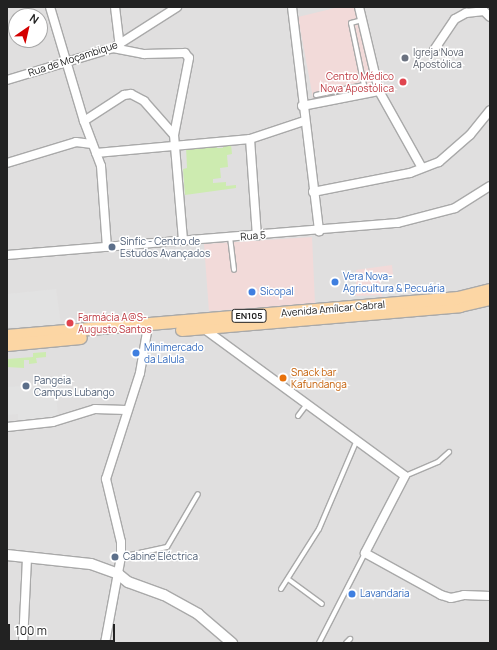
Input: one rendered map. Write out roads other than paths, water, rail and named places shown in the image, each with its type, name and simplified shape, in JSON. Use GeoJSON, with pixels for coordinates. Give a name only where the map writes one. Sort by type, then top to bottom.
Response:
{"type":"FeatureCollection","features":[{"type":"Feature","properties":{"kind":"main road","name":"Avenida Amílcar Cabral"},"geometry":{"type":"LineString","coordinates":[[7,336],[458,298],[490,290]]}},
{"type":"Feature","properties":{"kind":"main road","name":"Avenida Amílcar Cabral"},"geometry":{"type":"LineString","coordinates":[[7,345],[460,306],[490,299]]}},
{"type":"Feature","properties":{"kind":"street"},"geometry":{"type":"LineString","coordinates":[[50,7],[84,121],[101,166],[107,247]]}},
{"type":"Feature","properties":{"kind":"street"},"geometry":{"type":"LineString","coordinates":[[115,7],[116,46],[144,54],[188,55],[189,66],[174,135],[183,240]]}},
{"type":"Feature","properties":{"kind":"street","name":"Rua de Moçambique"},"geometry":{"type":"LineString","coordinates":[[7,80],[67,63],[116,46],[177,7]]}},
{"type":"Feature","properties":{"kind":"street"},"geometry":{"type":"LineString","coordinates":[[292,7],[302,106],[319,231]]}},
{"type":"Feature","properties":{"kind":"street"},"geometry":{"type":"LineString","coordinates":[[359,7],[379,91],[422,168]]}},
{"type":"Feature","properties":{"kind":"street"},"geometry":{"type":"LineString","coordinates":[[434,50],[454,20],[466,13],[484,11],[490,17]]}},
{"type":"Feature","properties":{"kind":"street"},"geometry":{"type":"LineString","coordinates":[[302,106],[379,91]]}},
{"type":"Feature","properties":{"kind":"street"},"geometry":{"type":"LineString","coordinates":[[84,121],[124,95],[131,94],[144,101],[174,135]]}},
{"type":"Feature","properties":{"kind":"street"},"geometry":{"type":"LineString","coordinates":[[314,192],[422,168],[440,162],[470,135],[490,110]]}},
{"type":"Feature","properties":{"kind":"street"},"geometry":{"type":"LineString","coordinates":[[96,153],[174,147],[179,144],[250,139],[304,121]]}},
{"type":"Feature","properties":{"kind":"street"},"geometry":{"type":"LineString","coordinates":[[250,139],[257,236]]}},
{"type":"Feature","properties":{"kind":"street"},"geometry":{"type":"LineString","coordinates":[[7,163],[76,142],[92,144]]}},
{"type":"Feature","properties":{"kind":"street","name":"Rua 5"},"geometry":{"type":"LineString","coordinates":[[7,254],[183,240],[257,236],[398,223],[435,215],[455,208],[490,186]]}},
{"type":"Feature","properties":{"kind":"street"},"geometry":{"type":"LineString","coordinates":[[203,328],[358,439],[405,476],[365,553],[441,595],[451,598],[464,595],[490,596]]}},
{"type":"Feature","properties":{"kind":"street"},"geometry":{"type":"LineString","coordinates":[[105,643],[121,557],[119,530],[106,479],[121,437],[126,410],[140,373],[148,332]]}},
{"type":"Feature","properties":{"kind":"street"},"geometry":{"type":"LineString","coordinates":[[7,427],[53,422],[95,408],[126,410]]}},
{"type":"Feature","properties":{"kind":"street"},"geometry":{"type":"LineString","coordinates":[[7,555],[91,564],[118,574],[128,582],[164,595],[198,614],[232,643]]}},
{"type":"Feature","properties":{"kind":"street"},"geometry":{"type":"LineString","coordinates":[[22,643],[27,557]]}},
{"type":"Feature","properties":{"kind":"lane"},"geometry":{"type":"LineString","coordinates":[[316,95],[364,85],[351,22],[362,20]]}},
{"type":"Feature","properties":{"kind":"lane"},"geometry":{"type":"LineString","coordinates":[[230,238],[234,270]]}},
{"type":"Feature","properties":{"kind":"lane"},"geometry":{"type":"LineString","coordinates":[[298,416],[308,403]]}},
{"type":"Feature","properties":{"kind":"lane"},"geometry":{"type":"LineString","coordinates":[[281,589],[288,580],[318,529],[358,439]]}},
{"type":"Feature","properties":{"kind":"lane"},"geometry":{"type":"LineString","coordinates":[[405,476],[438,462],[450,452]]}},
{"type":"Feature","properties":{"kind":"lane"},"geometry":{"type":"LineString","coordinates":[[121,557],[167,547],[198,494]]}},
{"type":"Feature","properties":{"kind":"lane"},"geometry":{"type":"LineString","coordinates":[[319,643],[365,553]]}},
{"type":"Feature","properties":{"kind":"lane"},"geometry":{"type":"LineString","coordinates":[[288,580],[322,604]]}},
{"type":"Feature","properties":{"kind":"place","name":"Igreja Nova Apostólica"},"geometry":{"type":"Point","coordinates":[405,58]}},
{"type":"Feature","properties":{"kind":"place","name":"Centro Médico Nova Apostólica"},"geometry":{"type":"Point","coordinates":[403,82]}},
{"type":"Feature","properties":{"kind":"place","name":"Sinfic - Centro de Estudos Avançados"},"geometry":{"type":"Point","coordinates":[112,247]}},
{"type":"Feature","properties":{"kind":"place","name":"Vera Nova- Agricultura & Pecuária"},"geometry":{"type":"Point","coordinates":[335,282]}},
{"type":"Feature","properties":{"kind":"place","name":"Sicopal"},"geometry":{"type":"Point","coordinates":[252,292]}},
{"type":"Feature","properties":{"kind":"place","name":"Farmácia A@S- Augusto Santos"},"geometry":{"type":"Point","coordinates":[70,323]}},
{"type":"Feature","properties":{"kind":"place","name":"Minimercado da Lalula"},"geometry":{"type":"Point","coordinates":[136,353]}},
{"type":"Feature","properties":{"kind":"place","name":"Snack bar Kafundanga"},"geometry":{"type":"Point","coordinates":[283,378]}},
{"type":"Feature","properties":{"kind":"place","name":"Pangeia Campus Lubango"},"geometry":{"type":"Point","coordinates":[26,386]}},
{"type":"Feature","properties":{"kind":"place","name":"Cabine Eléctrica"},"geometry":{"type":"Point","coordinates":[115,557]}},
{"type":"Feature","properties":{"kind":"place","name":"Lavandaria"},"geometry":{"type":"Point","coordinates":[352,594]}}]}
